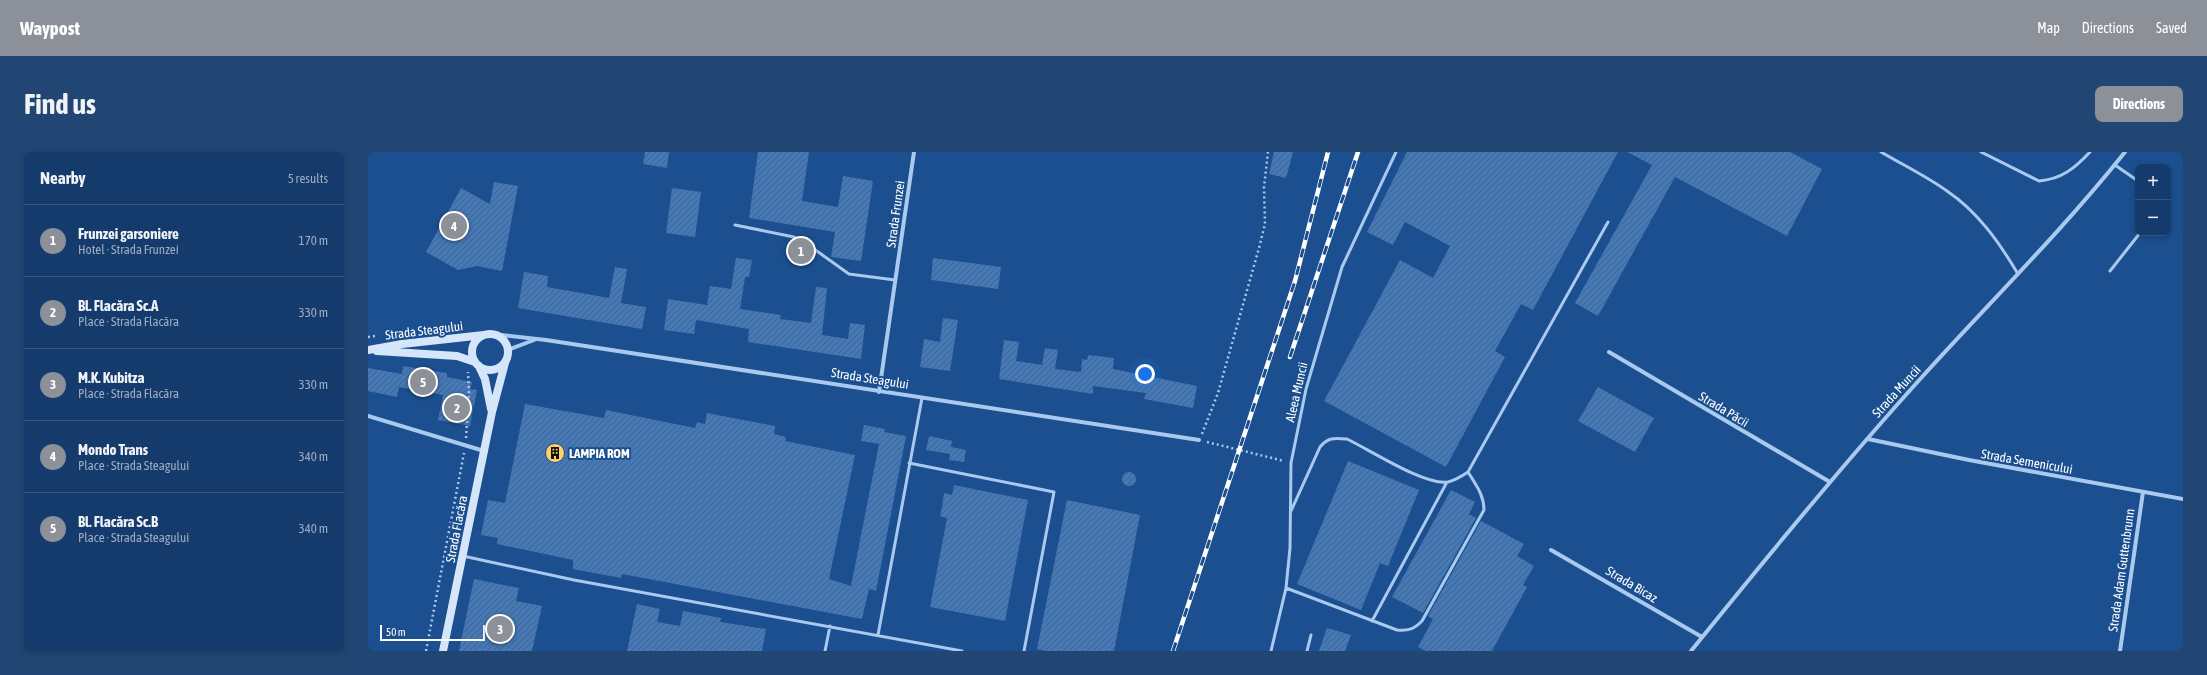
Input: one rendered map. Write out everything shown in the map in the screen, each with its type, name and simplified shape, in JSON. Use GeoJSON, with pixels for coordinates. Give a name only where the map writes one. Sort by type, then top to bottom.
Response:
{"type":"FeatureCollection","features":[{"type":"Feature","properties":{"kind":"main road"},"geometry":{"type":"LineString","coordinates":[[484,335],[493,334],[503,340],[508,350]]}},
{"type":"Feature","properties":{"kind":"main road","name":"Strada Steagului"},"geometry":{"type":"LineString","coordinates":[[368,351],[402,344],[484,335]]}},
{"type":"Feature","properties":{"kind":"main road","name":"Strada Flacăra"},"geometry":{"type":"LineString","coordinates":[[484,335],[474,343],[472,349],[477,364],[485,379],[492,412]]}},
{"type":"Feature","properties":{"kind":"main road","name":"Strada Flacăra"},"geometry":{"type":"LineString","coordinates":[[443,651],[492,412],[508,350]]}},
{"type":"Feature","properties":{"kind":"main road","name":"Strada Steagului"},"geometry":{"type":"LineString","coordinates":[[368,351],[463,358],[477,364]]}},
{"type":"Feature","properties":{"kind":"main road"},"geometry":{"type":"LineString","coordinates":[[477,364],[484,369],[496,370],[505,362]]}},
{"type":"Feature","properties":{"kind":"street","name":"Strada Frunzei"},"geometry":{"type":"LineString","coordinates":[[879,392],[914,152]]}},
{"type":"Feature","properties":{"kind":"street","name":"Strada Muncii"},"geometry":{"type":"LineString","coordinates":[[1691,651],[1830,482],[2018,274],[2125,152]]}},
{"type":"Feature","properties":{"kind":"street","name":"Strada Steagului"},"geometry":{"type":"LineString","coordinates":[[493,334],[537,339],[1199,440]]}},
{"type":"Feature","properties":{"kind":"street","name":"Strada Steagului"},"geometry":{"type":"LineString","coordinates":[[508,350],[515,346],[537,339]]}},
{"type":"Feature","properties":{"kind":"street","name":"Strada Păcii"},"geometry":{"type":"LineString","coordinates":[[1609,352],[1830,482]]}},
{"type":"Feature","properties":{"kind":"street"},"geometry":{"type":"LineString","coordinates":[[368,416],[484,451]]}},
{"type":"Feature","properties":{"kind":"street","name":"Strada Semenicului"},"geometry":{"type":"LineString","coordinates":[[1868,439],[1969,460],[2183,499]]}},
{"type":"Feature","properties":{"kind":"street","name":"Strada Adam Guttenbrunn"},"geometry":{"type":"LineString","coordinates":[[2120,651],[2143,492]]}},
{"type":"Feature","properties":{"kind":"street","name":"Strada Bicaz"},"geometry":{"type":"LineString","coordinates":[[1552,550],[1702,637]]}},
{"type":"Feature","properties":{"kind":"lane","name":"Aleea Muncii"},"geometry":{"type":"LineString","coordinates":[[1271,651],[1286,588],[1290,548],[1291,463],[1306,389],[1342,267],[1396,152]]}},
{"type":"Feature","properties":{"kind":"lane"},"geometry":{"type":"LineString","coordinates":[[1881,152],[1948,191],[1980,219],[2001,244],[2018,274]]}},
{"type":"Feature","properties":{"kind":"lane"},"geometry":{"type":"LineString","coordinates":[[1981,152],[2040,181],[2062,176],[2076,167],[2090,152]]}},
{"type":"Feature","properties":{"kind":"lane"},"geometry":{"type":"LineString","coordinates":[[2114,165],[2135,179]]}},
{"type":"Feature","properties":{"kind":"lane"},"geometry":{"type":"LineString","coordinates":[[1291,511],[1320,447],[1325,441],[1332,437],[1346,439],[1431,481],[1447,482],[1458,479],[1468,472],[1608,222]]}},
{"type":"Feature","properties":{"kind":"lane"},"geometry":{"type":"LineString","coordinates":[[735,225],[794,237],[807,244],[849,274],[895,280]]}},
{"type":"Feature","properties":{"kind":"lane"},"geometry":{"type":"LineString","coordinates":[[2110,271],[2138,236]]}},
{"type":"Feature","properties":{"kind":"lane"},"geometry":{"type":"LineString","coordinates":[[878,635],[922,398]]}},
{"type":"Feature","properties":{"kind":"lane"},"geometry":{"type":"LineString","coordinates":[[910,463],[1054,492],[1024,651]]}},
{"type":"Feature","properties":{"kind":"lane"},"geometry":{"type":"LineString","coordinates":[[1286,588],[1397,630],[1406,631],[1415,628],[1422,621],[1484,510],[1484,501],[1480,491],[1468,472]]}},
{"type":"Feature","properties":{"kind":"lane"},"geometry":{"type":"LineString","coordinates":[[1372,621],[1447,482]]}},
{"type":"Feature","properties":{"kind":"lane"},"geometry":{"type":"LineString","coordinates":[[463,556],[574,580],[962,651]]}},
{"type":"Feature","properties":{"kind":"lane"},"geometry":{"type":"LineString","coordinates":[[826,651],[830,626]]}},
{"type":"Feature","properties":{"kind":"lane"},"geometry":{"type":"LineString","coordinates":[[1307,651],[1311,635]]}},
{"type":"Feature","properties":{"kind":"path"},"geometry":{"type":"LineString","coordinates":[[1268,152],[1264,187],[1264,224],[1259,248],[1218,393],[1199,440],[1291,463]]}},
{"type":"Feature","properties":{"kind":"path"},"geometry":{"type":"LineString","coordinates":[[368,337],[382,336]]}},
{"type":"Feature","properties":{"kind":"path"},"geometry":{"type":"LineString","coordinates":[[426,651],[468,424],[469,378],[463,358]]}},
{"type":"Feature","properties":{"kind":"building"},"geometry":{"type":"Polygon","coordinates":[[[645,152],[669,152],[667,168],[643,164],[645,152]]]}},
{"type":"Feature","properties":{"kind":"building"},"geometry":{"type":"Polygon","coordinates":[[[758,152],[809,152],[802,201],[838,207],[843,176],[873,181],[861,261],[831,257],[835,232],[749,218],[758,152]]]}},
{"type":"Feature","properties":{"kind":"building"},"geometry":{"type":"Polygon","coordinates":[[[1274,152],[1293,152],[1286,178],[1269,174],[1274,152]]]}},
{"type":"Feature","properties":{"kind":"building"},"geometry":{"type":"Polygon","coordinates":[[[1407,152],[1618,152],[1533,310],[1521,304],[1495,351],[1505,357],[1446,467],[1324,401],[1400,260],[1433,278],[1450,246],[1405,222],[1393,245],[1367,232],[1407,152]]]}},
{"type":"Feature","properties":{"kind":"building"},"geometry":{"type":"Polygon","coordinates":[[[1627,152],[1790,152],[1822,169],[1787,236],[1675,177],[1598,316],[1575,303],[1652,165],[1627,152]]]}},
{"type":"Feature","properties":{"kind":"building"},"geometry":{"type":"Polygon","coordinates":[[[494,182],[518,186],[502,271],[477,266],[458,270],[426,252],[461,188],[490,204],[494,182]]]}},
{"type":"Feature","properties":{"kind":"building"},"geometry":{"type":"Polygon","coordinates":[[[672,188],[701,192],[695,237],[666,233],[672,188]]]}},
{"type":"Feature","properties":{"kind":"building"},"geometry":{"type":"Polygon","coordinates":[[[736,258],[752,260],[749,277],[745,277],[740,309],[781,315],[780,319],[811,323],[816,287],[827,288],[822,335],[848,339],[850,323],[865,325],[861,359],[748,342],[749,329],[696,320],[694,334],[664,330],[668,299],[707,305],[710,286],[731,289],[736,258]]]}},
{"type":"Feature","properties":{"kind":"building"},"geometry":{"type":"Polygon","coordinates":[[[933,258],[1001,267],[998,289],[931,280],[933,258]]]}},
{"type":"Feature","properties":{"kind":"building"},"geometry":{"type":"Polygon","coordinates":[[[615,267],[627,269],[621,303],[646,307],[642,329],[518,308],[524,272],[548,276],[547,287],[609,298],[615,267]]]}},
{"type":"Feature","properties":{"kind":"building"},"geometry":{"type":"Polygon","coordinates":[[[943,318],[958,320],[950,371],[920,367],[924,339],[940,342],[943,318]]]}},
{"type":"Feature","properties":{"kind":"building"},"geometry":{"type":"Polygon","coordinates":[[[1004,340],[1019,342],[1016,361],[1042,365],[1045,348],[1058,350],[1055,369],[1081,372],[1082,359],[1087,360],[1088,355],[1114,358],[1113,369],[1197,386],[1193,408],[1144,399],[1146,393],[1093,386],[1093,394],[999,379],[1004,340]]]}},
{"type":"Feature","properties":{"kind":"building"},"geometry":{"type":"Polygon","coordinates":[[[403,366],[447,373],[447,377],[472,382],[470,389],[477,390],[470,426],[438,420],[443,395],[399,387],[397,397],[368,391],[368,368],[402,374],[403,366]]]}},
{"type":"Feature","properties":{"kind":"building"},"geometry":{"type":"Polygon","coordinates":[[[1598,387],[1654,418],[1635,452],[1578,421],[1598,387]]]}},
{"type":"Feature","properties":{"kind":"building"},"geometry":{"type":"Polygon","coordinates":[[[525,404],[604,418],[606,410],[695,428],[697,422],[705,424],[707,413],[775,426],[774,434],[786,437],[785,441],[855,455],[829,579],[851,586],[879,444],[861,441],[864,425],[885,429],[884,432],[906,436],[876,591],[869,589],[862,619],[622,574],[621,578],[573,569],[573,560],[497,544],[498,538],[481,535],[488,500],[505,503],[525,404]]]}},
{"type":"Feature","properties":{"kind":"building"},"geometry":{"type":"Polygon","coordinates":[[[929,436],[952,441],[951,447],[966,450],[964,462],[949,460],[950,454],[926,450],[929,436]]]}},
{"type":"Feature","properties":{"kind":"building"},"geometry":{"type":"Polygon","coordinates":[[[1348,461],[1419,490],[1388,566],[1380,563],[1361,610],[1297,584],[1348,461]]]}},
{"type":"Feature","properties":{"kind":"building"},"geometry":{"type":"Polygon","coordinates":[[[1129,472],[1134,474],[1136,479],[1134,484],[1129,486],[1124,484],[1122,479],[1124,474],[1129,472]]]}},
{"type":"Feature","properties":{"kind":"building"},"geometry":{"type":"Polygon","coordinates":[[[954,485],[1028,500],[1005,621],[930,607],[947,518],[940,516],[944,493],[952,495],[954,485]]]}},
{"type":"Feature","properties":{"kind":"building"},"geometry":{"type":"Polygon","coordinates":[[[1451,490],[1475,502],[1469,514],[1476,518],[1423,613],[1392,597],[1451,490]]]}},
{"type":"Feature","properties":{"kind":"building"},"geometry":{"type":"Polygon","coordinates":[[[1067,500],[1140,515],[1114,651],[1046,651],[1037,649],[1067,500]]]}},
{"type":"Feature","properties":{"kind":"building"},"geometry":{"type":"Polygon","coordinates":[[[1481,521],[1524,544],[1517,556],[1534,566],[1523,585],[1527,587],[1492,651],[1426,651],[1418,647],[1433,619],[1428,616],[1481,521]]]}},
{"type":"Feature","properties":{"kind":"building"},"geometry":{"type":"Polygon","coordinates":[[[474,579],[519,588],[516,601],[542,606],[532,651],[459,651],[474,579]]]}},
{"type":"Feature","properties":{"kind":"building"},"geometry":{"type":"Polygon","coordinates":[[[637,604],[660,609],[657,622],[680,626],[683,611],[721,618],[720,622],[766,629],[762,651],[627,651],[637,604]]]}},
{"type":"Feature","properties":{"kind":"building"},"geometry":{"type":"Polygon","coordinates":[[[1327,628],[1351,635],[1345,651],[1319,651],[1327,628]]]}},
{"type":"Feature","properties":{"kind":"railway"},"geometry":{"type":"LineString","coordinates":[[1173,651],[1295,281],[1328,152]]}},
{"type":"Feature","properties":{"kind":"railway"},"geometry":{"type":"LineString","coordinates":[[1290,357],[1358,152]]}},
{"type":"Feature","properties":{"kind":"place","name":"Mondo Trans"},"geometry":{"type":"Point","coordinates":[454,226]}},
{"type":"Feature","properties":{"kind":"place","name":"Frunzei garsoniere"},"geometry":{"type":"Point","coordinates":[801,251]}},
{"type":"Feature","properties":{"kind":"place","name":"Bl. Flacăra Sc.B"},"geometry":{"type":"Point","coordinates":[423,382]}},
{"type":"Feature","properties":{"kind":"place","name":"Bl. Flacăra Sc.A"},"geometry":{"type":"Point","coordinates":[457,408]}},
{"type":"Feature","properties":{"kind":"place","name":"LAMPIA ROM"},"geometry":{"type":"Point","coordinates":[555,453]}},
{"type":"Feature","properties":{"kind":"place","name":"M.K. Kubitza"},"geometry":{"type":"Point","coordinates":[500,629]}}]}
